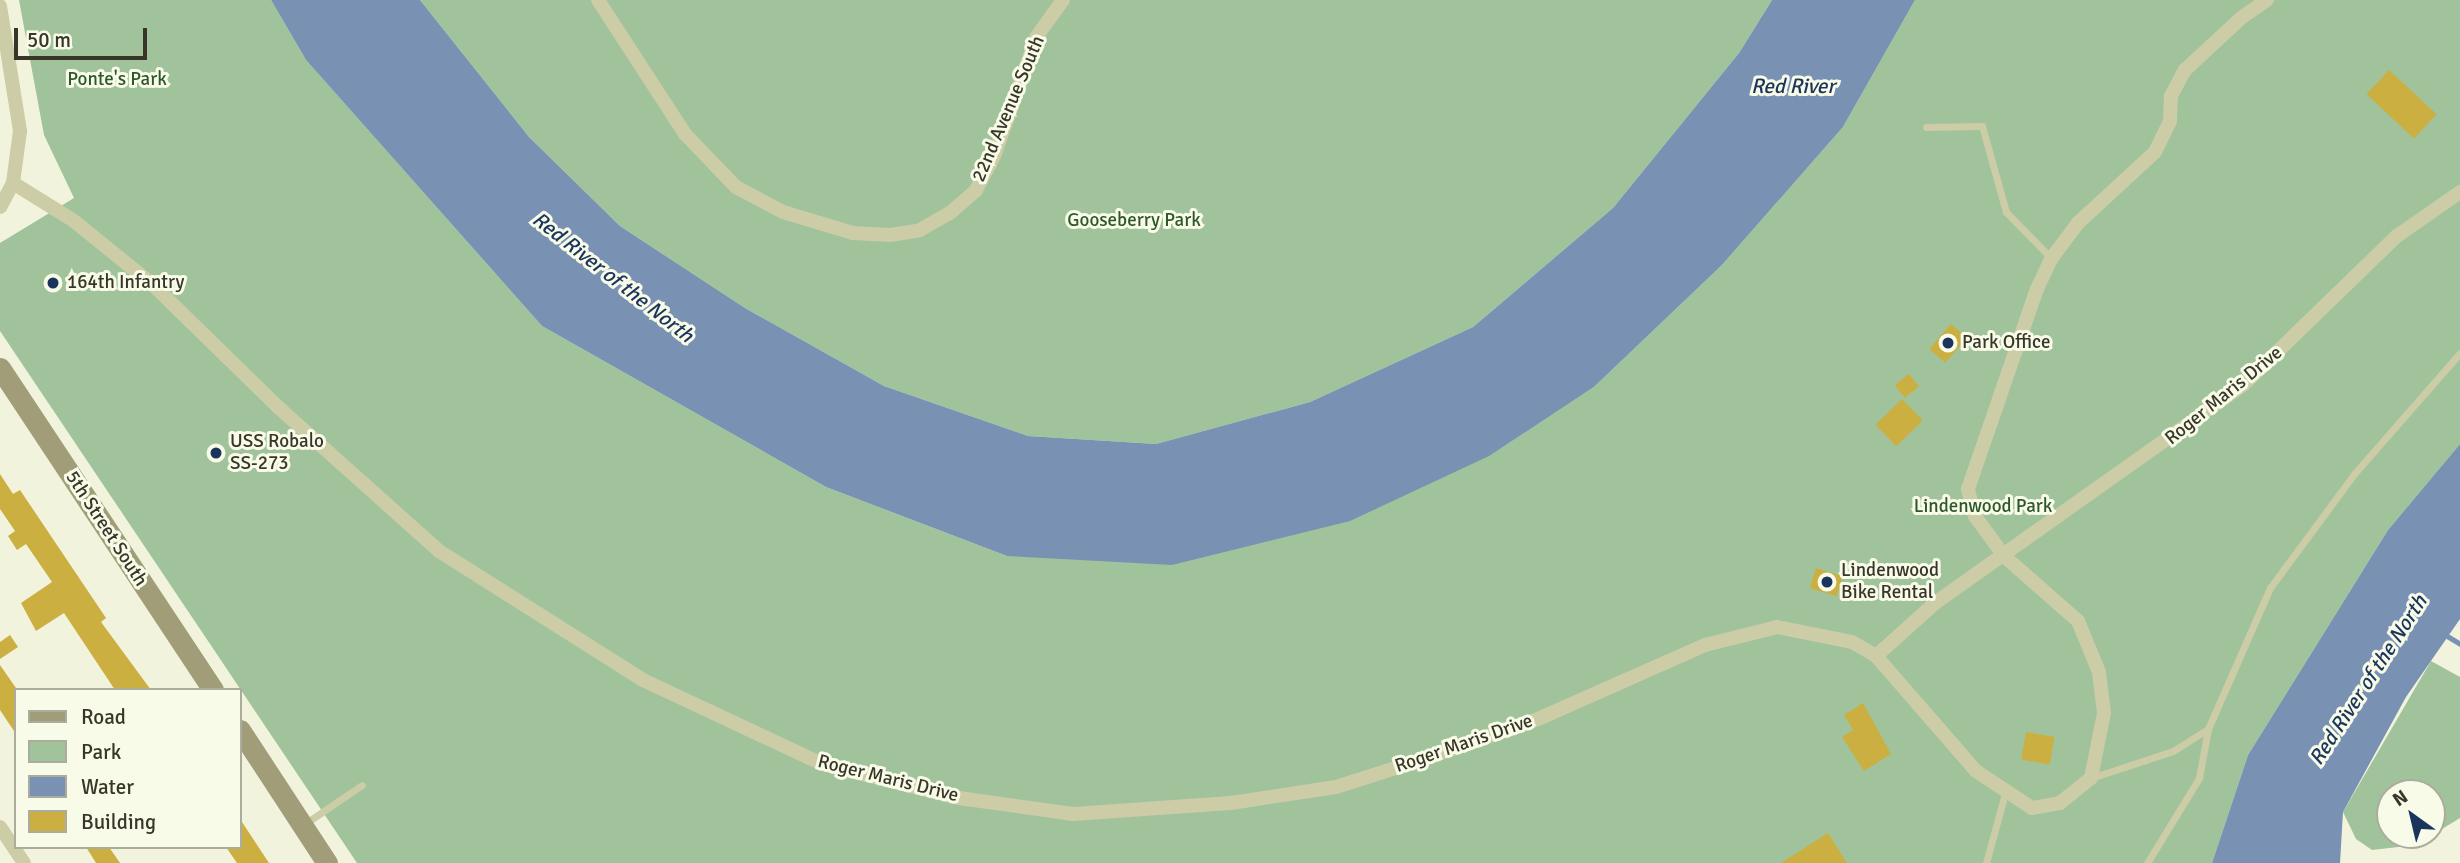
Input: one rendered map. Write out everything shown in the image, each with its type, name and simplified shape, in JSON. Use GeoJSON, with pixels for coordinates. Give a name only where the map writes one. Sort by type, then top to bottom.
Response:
{"type":"FeatureCollection","features":[{"type":"Feature","properties":{"kind":"street","name":"22nd Avenue South"},"geometry":{"type":"LineString","coordinates":[[598,0],[685,134],[736,187],[783,212],[853,233],[890,235],[920,230],[950,213],[976,190],[993,156],[1037,36],[1063,0]]}},
{"type":"Feature","properties":{"kind":"street"},"geometry":{"type":"LineString","coordinates":[[2091,778],[2104,713],[2099,671],[2078,621],[2004,556],[1975,516],[1968,489],[2037,289],[2051,259],[2078,223],[2155,152],[2170,121],[2171,96],[2185,70],[2241,18],[2267,0]]}},
{"type":"Feature","properties":{"kind":"street"},"geometry":{"type":"LineString","coordinates":[[0,6],[20,131],[13,183],[0,207]]}},
{"type":"Feature","properties":{"kind":"street","name":"Roger Maris Drive"},"geometry":{"type":"LineString","coordinates":[[13,183],[74,221],[153,285],[394,514],[487,585],[643,680],[822,764],[898,785],[1073,814],[1231,803],[1336,787],[1424,759],[1538,719],[1705,645],[1777,627],[1852,642],[1877,656],[1976,771],[2005,793],[2032,808],[2060,803],[2091,778]]}},
{"type":"Feature","properties":{"kind":"street","name":"Roger Maris Drive"},"geometry":{"type":"LineString","coordinates":[[1877,656],[1935,603],[2243,386],[2397,236],[2460,192]]}},
{"type":"Feature","properties":{"kind":"street","name":"5th Street South"},"geometry":{"type":"LineString","coordinates":[[0,368],[212,688]]}},
{"type":"Feature","properties":{"kind":"street"},"geometry":{"type":"LineString","coordinates":[[242,733],[327,863]]}},
{"type":"Feature","properties":{"kind":"street"},"geometry":{"type":"LineString","coordinates":[[0,827],[14,848]]}},
{"type":"Feature","properties":{"kind":"lane"},"geometry":{"type":"LineString","coordinates":[[1926,127],[1982,126],[2006,212],[2051,259]]}},
{"type":"Feature","properties":{"kind":"lane"},"geometry":{"type":"LineString","coordinates":[[2147,863],[2199,778],[2208,729],[2270,588],[2354,474],[2460,353]]}},
{"type":"Feature","properties":{"kind":"lane"},"geometry":{"type":"LineString","coordinates":[[2091,778],[2173,751],[2208,729]]}},
{"type":"Feature","properties":{"kind":"lane"},"geometry":{"type":"LineString","coordinates":[[302,825],[362,785]]}},
{"type":"Feature","properties":{"kind":"lane"},"geometry":{"type":"LineString","coordinates":[[1986,863],[2005,793]]}},
{"type":"Feature","properties":{"kind":"green space","name":"Lindenwood Park"},"geometry":{"type":"Polygon","coordinates":[[[19,0],[271,0],[306,60],[542,326],[826,487],[1007,556],[1595,386],[1722,265],[1843,127],[1915,0],[2460,0],[2460,444],[2388,530],[2248,755],[2212,863],[357,863],[0,331],[0,243],[74,198],[44,135],[19,0]]]}},
{"type":"Feature","properties":{"kind":"green space","name":"Gooseberry Park"},"geometry":{"type":"Polygon","coordinates":[[[420,0],[1772,0],[1739,53],[1613,208],[1473,327],[1310,402],[1156,444],[1028,436],[884,386],[745,308],[620,226],[529,137],[420,0]]]}},
{"type":"Feature","properties":{"kind":"green space"},"geometry":{"type":"Polygon","coordinates":[[[2431,661],[2460,677],[2460,818],[2446,827],[2446,779],[2376,779],[2376,849],[2381,849],[2372,850],[2356,839],[2343,812],[2431,661]]]}},
{"type":"Feature","properties":{"kind":"water","name":"Red River"},"geometry":{"type":"Polygon","coordinates":[[[271,0],[420,0],[529,137],[620,226],[745,308],[884,386],[1028,436],[1156,444],[1310,402],[1473,327],[1613,208],[1739,53],[1772,0],[1915,0],[1843,127],[1722,265],[1595,386],[1489,456],[1350,521],[1172,565],[1007,556],[826,487],[542,326],[306,60],[271,0]]]}},
{"type":"Feature","properties":{"kind":"water","name":"Red River of the North"},"geometry":{"type":"Polygon","coordinates":[[[2460,444],[2460,619],[2406,697],[2343,812],[2340,863],[2212,863],[2248,755],[2388,530],[2460,444]]]}},
{"type":"Feature","properties":{"kind":"building"},"geometry":{"type":"Polygon","coordinates":[[[2389,70],[2437,114],[2414,138],[2366,94],[2389,70]]]}},
{"type":"Feature","properties":{"kind":"building","name":"Park Office"},"geometry":{"type":"Polygon","coordinates":[[[1951,324],[1967,338],[1945,363],[1929,349],[1951,324]]]}},
{"type":"Feature","properties":{"kind":"building"},"geometry":{"type":"Polygon","coordinates":[[[1909,374],[1919,387],[1905,398],[1895,385],[1909,374]]]}},
{"type":"Feature","properties":{"kind":"building"},"geometry":{"type":"Polygon","coordinates":[[[1902,399],[1923,421],[1896,446],[1875,425],[1902,399]]]}},
{"type":"Feature","properties":{"kind":"building"},"geometry":{"type":"Polygon","coordinates":[[[0,474],[13,494],[20,490],[106,618],[101,622],[150,688],[114,688],[64,613],[36,631],[21,603],[52,582],[26,544],[17,550],[8,536],[15,531],[0,509],[0,474]]]}},
{"type":"Feature","properties":{"kind":"building","name":"Lindenwood Bike Rental"},"geometry":{"type":"Polygon","coordinates":[[[1816,568],[1843,576],[1837,596],[1810,588],[1816,568]]]}},
{"type":"Feature","properties":{"kind":"building"},"geometry":{"type":"Polygon","coordinates":[[[10,635],[18,647],[0,659],[0,642],[10,635]]]}},
{"type":"Feature","properties":{"kind":"building"},"geometry":{"type":"Polygon","coordinates":[[[0,665],[16,688],[14,731],[0,710],[0,665]]]}},
{"type":"Feature","properties":{"kind":"building"},"geometry":{"type":"Polygon","coordinates":[[[1863,703],[1891,754],[1864,771],[1842,737],[1853,730],[1844,715],[1863,703]]]}},
{"type":"Feature","properties":{"kind":"building"},"geometry":{"type":"Polygon","coordinates":[[[2026,732],[2055,737],[2050,765],[2021,760],[2026,732]]]}},
{"type":"Feature","properties":{"kind":"building"},"geometry":{"type":"Polygon","coordinates":[[[242,822],[269,863],[237,863],[227,849],[242,849],[242,822]]]}},
{"type":"Feature","properties":{"kind":"building"},"geometry":{"type":"Polygon","coordinates":[[[1828,833],[1847,863],[1781,863],[1828,833]]]}},
{"type":"Feature","properties":{"kind":"building"},"geometry":{"type":"Polygon","coordinates":[[[87,849],[110,849],[120,863],[96,863],[87,849]]]}},
{"type":"Feature","properties":{"kind":"waterway"},"geometry":{"type":"LineString","coordinates":[[2442,633],[2460,644]]}},
{"type":"Feature","properties":{"kind":"place","name":"164th Infantry"},"geometry":{"type":"Point","coordinates":[53,283]}},
{"type":"Feature","properties":{"kind":"place","name":"Park Office"},"geometry":{"type":"Point","coordinates":[1948,343]}},
{"type":"Feature","properties":{"kind":"place","name":"USS Robalo SS-273"},"geometry":{"type":"Point","coordinates":[216,453]}},
{"type":"Feature","properties":{"kind":"place","name":"Lindenwood Bike Rental"},"geometry":{"type":"Point","coordinates":[1827,582]}},
{"type":"Feature","properties":{"kind":"park label","name":"Ponte's Park"},"geometry":{"type":"Point","coordinates":[117,80]}}]}
